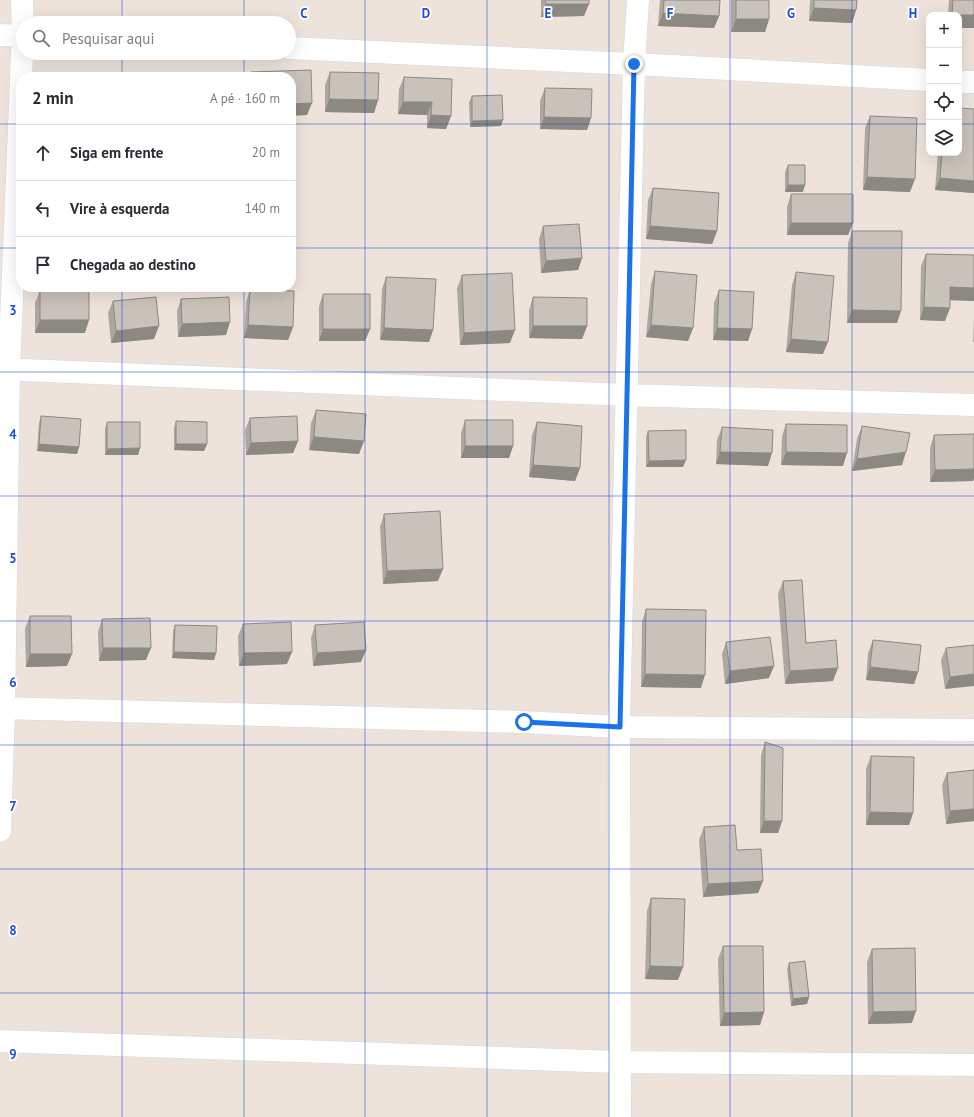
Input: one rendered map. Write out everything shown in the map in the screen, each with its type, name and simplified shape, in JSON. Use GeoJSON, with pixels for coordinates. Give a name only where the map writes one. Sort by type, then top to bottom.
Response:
{"type":"FeatureCollection","features":[{"type":"Feature","properties":{"kind":"street"},"geometry":{"type":"LineString","coordinates":[[22,0],[22,16]]}},
{"type":"Feature","properties":{"kind":"street"},"geometry":{"type":"LineString","coordinates":[[620,1117],[620,727],[634,64],[638,0]]}},
{"type":"Feature","properties":{"kind":"street"},"geometry":{"type":"LineString","coordinates":[[0,35],[16,36]]}},
{"type":"Feature","properties":{"kind":"street"},"geometry":{"type":"LineString","coordinates":[[296,48],[634,64],[926,80]]}},
{"type":"Feature","properties":{"kind":"street"},"geometry":{"type":"LineString","coordinates":[[21,72],[22,60]]}},
{"type":"Feature","properties":{"kind":"street"},"geometry":{"type":"LineString","coordinates":[[962,82],[974,82]]}},
{"type":"Feature","properties":{"kind":"street"},"geometry":{"type":"LineString","coordinates":[[0,832],[4,369],[16,165]]}},
{"type":"Feature","properties":{"kind":"street"},"geometry":{"type":"LineString","coordinates":[[4,369],[626,395],[974,405]]}},
{"type":"Feature","properties":{"kind":"street"},"geometry":{"type":"LineString","coordinates":[[2,708],[524,722],[620,727],[974,730]]}},
{"type":"Feature","properties":{"kind":"street"},"geometry":{"type":"LineString","coordinates":[[0,1041],[620,1062],[974,1065]]}},
{"type":"Feature","properties":{"kind":"building"},"geometry":{"type":"Polygon","coordinates":[[[545,0],[589,0],[589,4],[546,4],[545,0]]]}},
{"type":"Feature","properties":{"kind":"building"},"geometry":{"type":"Polygon","coordinates":[[[664,0],[720,0],[719,16],[663,13],[664,0]]]}},
{"type":"Feature","properties":{"kind":"building"},"geometry":{"type":"Polygon","coordinates":[[[736,0],[769,0],[769,19],[736,19],[736,0]]]}},
{"type":"Feature","properties":{"kind":"building"},"geometry":{"type":"Polygon","coordinates":[[[814,0],[857,0],[856,10],[814,8],[814,0]]]}},
{"type":"Feature","properties":{"kind":"building"},"geometry":{"type":"Polygon","coordinates":[[[953,0],[974,0],[974,15],[962,15],[962,12],[952,12],[953,0]]]}},
{"type":"Feature","properties":{"kind":"building"},"geometry":{"type":"Polygon","coordinates":[[[311,70],[312,103],[296,104],[296,72],[251,72],[311,70]]]}},
{"type":"Feature","properties":{"kind":"building"},"geometry":{"type":"Polygon","coordinates":[[[330,72],[379,73],[378,100],[329,99],[330,72]]]}},
{"type":"Feature","properties":{"kind":"building"},"geometry":{"type":"Polygon","coordinates":[[[404,77],[452,79],[451,116],[431,115],[432,102],[403,102],[404,77]]]}},
{"type":"Feature","properties":{"kind":"building"},"geometry":{"type":"Polygon","coordinates":[[[545,88],[592,89],[591,118],[544,117],[545,88]]]}},
{"type":"Feature","properties":{"kind":"building"},"geometry":{"type":"Polygon","coordinates":[[[502,95],[503,120],[472,121],[472,96],[502,95]]]}},
{"type":"Feature","properties":{"kind":"building"},"geometry":{"type":"Polygon","coordinates":[[[962,108],[974,109],[974,181],[940,178],[942,156],[962,156],[962,108]]]}},
{"type":"Feature","properties":{"kind":"building"},"geometry":{"type":"Polygon","coordinates":[[[870,116],[917,118],[915,179],[867,177],[870,116]]]}},
{"type":"Feature","properties":{"kind":"building"},"geometry":{"type":"Polygon","coordinates":[[[788,165],[805,165],[805,185],[788,185],[788,165]]]}},
{"type":"Feature","properties":{"kind":"building"},"geometry":{"type":"Polygon","coordinates":[[[653,188],[719,193],[717,231],[650,226],[653,188]]]}},
{"type":"Feature","properties":{"kind":"building"},"geometry":{"type":"Polygon","coordinates":[[[791,194],[853,194],[853,223],[791,223],[791,194]]]}},
{"type":"Feature","properties":{"kind":"building"},"geometry":{"type":"Polygon","coordinates":[[[579,224],[582,258],[546,261],[543,226],[579,224]]]}},
{"type":"Feature","properties":{"kind":"building"},"geometry":{"type":"Polygon","coordinates":[[[852,231],[902,231],[901,311],[852,310],[852,231]]]}},
{"type":"Feature","properties":{"kind":"building"},"geometry":{"type":"Polygon","coordinates":[[[926,254],[974,255],[974,288],[950,287],[950,308],[924,307],[926,254]]]}},
{"type":"Feature","properties":{"kind":"building"},"geometry":{"type":"Polygon","coordinates":[[[655,271],[697,275],[693,328],[651,325],[655,271]]]}},
{"type":"Feature","properties":{"kind":"building"},"geometry":{"type":"Polygon","coordinates":[[[796,272],[834,276],[828,342],[791,339],[796,272]]]}},
{"type":"Feature","properties":{"kind":"building"},"geometry":{"type":"Polygon","coordinates":[[[512,273],[515,330],[464,333],[462,275],[512,273]]]}},
{"type":"Feature","properties":{"kind":"building"},"geometry":{"type":"Polygon","coordinates":[[[386,277],[436,279],[433,330],[384,328],[386,277]]]}},
{"type":"Feature","properties":{"kind":"building"},"geometry":{"type":"Polygon","coordinates":[[[719,290],[754,292],[752,329],[717,328],[719,290]]]}},
{"type":"Feature","properties":{"kind":"building"},"geometry":{"type":"Polygon","coordinates":[[[40,292],[89,292],[89,320],[40,320],[40,292]]]}},
{"type":"Feature","properties":{"kind":"building"},"geometry":{"type":"Polygon","coordinates":[[[250,292],[294,292],[293,327],[248,325],[250,292]]]}},
{"type":"Feature","properties":{"kind":"building"},"geometry":{"type":"Polygon","coordinates":[[[323,294],[370,294],[370,329],[323,329],[323,294]]]}},
{"type":"Feature","properties":{"kind":"building"},"geometry":{"type":"Polygon","coordinates":[[[156,297],[159,326],[116,331],[113,301],[156,297]]]}},
{"type":"Feature","properties":{"kind":"building"},"geometry":{"type":"Polygon","coordinates":[[[229,297],[230,322],[182,324],[181,299],[229,297]]]}},
{"type":"Feature","properties":{"kind":"building"},"geometry":{"type":"Polygon","coordinates":[[[533,297],[587,298],[587,326],[533,326],[533,297]]]}},
{"type":"Feature","properties":{"kind":"building"},"geometry":{"type":"Polygon","coordinates":[[[316,410],[366,414],[364,441],[314,437],[316,410]]]}},
{"type":"Feature","properties":{"kind":"building"},"geometry":{"type":"Polygon","coordinates":[[[41,416],[81,419],[79,447],[39,444],[41,416]]]}},
{"type":"Feature","properties":{"kind":"building"},"geometry":{"type":"Polygon","coordinates":[[[297,416],[298,441],[251,443],[250,418],[297,416]]]}},
{"type":"Feature","properties":{"kind":"building"},"geometry":{"type":"Polygon","coordinates":[[[465,420],[513,420],[513,446],[465,446],[465,420]]]}},
{"type":"Feature","properties":{"kind":"building"},"geometry":{"type":"Polygon","coordinates":[[[176,421],[207,422],[207,444],[176,444],[176,421]]]}},
{"type":"Feature","properties":{"kind":"building"},"geometry":{"type":"Polygon","coordinates":[[[107,422],[140,422],[140,448],[107,449],[107,422]]]}},
{"type":"Feature","properties":{"kind":"building"},"geometry":{"type":"Polygon","coordinates":[[[537,422],[582,426],[580,468],[533,465],[537,422]]]}},
{"type":"Feature","properties":{"kind":"building"},"geometry":{"type":"Polygon","coordinates":[[[786,424],[847,425],[847,453],[786,452],[786,424]]]}},
{"type":"Feature","properties":{"kind":"building"},"geometry":{"type":"Polygon","coordinates":[[[862,426],[910,433],[906,452],[857,459],[862,426]]]}},
{"type":"Feature","properties":{"kind":"building"},"geometry":{"type":"Polygon","coordinates":[[[722,427],[773,430],[772,453],[720,452],[722,427]]]}},
{"type":"Feature","properties":{"kind":"building"},"geometry":{"type":"Polygon","coordinates":[[[686,430],[686,460],[649,461],[648,431],[686,430]]]}},
{"type":"Feature","properties":{"kind":"building"},"geometry":{"type":"Polygon","coordinates":[[[974,434],[974,469],[935,470],[934,435],[974,434]]]}},
{"type":"Feature","properties":{"kind":"building"},"geometry":{"type":"Polygon","coordinates":[[[440,511],[443,569],[387,571],[384,514],[440,511]]]}},
{"type":"Feature","properties":{"kind":"building"},"geometry":{"type":"Polygon","coordinates":[[[802,580],[806,643],[836,640],[838,668],[790,671],[783,581],[802,580]]]}},
{"type":"Feature","properties":{"kind":"building"},"geometry":{"type":"Polygon","coordinates":[[[646,609],[706,610],[705,675],[645,674],[646,609]]]}},
{"type":"Feature","properties":{"kind":"building"},"geometry":{"type":"Polygon","coordinates":[[[30,616],[71,616],[72,654],[30,654],[30,616]]]}},
{"type":"Feature","properties":{"kind":"building"},"geometry":{"type":"Polygon","coordinates":[[[150,618],[151,648],[103,648],[102,619],[150,618]]]}},
{"type":"Feature","properties":{"kind":"building"},"geometry":{"type":"Polygon","coordinates":[[[291,622],[292,652],[244,653],[243,624],[291,622]]]}},
{"type":"Feature","properties":{"kind":"building"},"geometry":{"type":"Polygon","coordinates":[[[364,622],[366,650],[317,653],[315,625],[364,622]]]}},
{"type":"Feature","properties":{"kind":"building"},"geometry":{"type":"Polygon","coordinates":[[[175,625],[217,626],[216,653],[174,652],[175,625]]]}},
{"type":"Feature","properties":{"kind":"building"},"geometry":{"type":"Polygon","coordinates":[[[770,637],[774,666],[730,671],[726,642],[770,637]]]}},
{"type":"Feature","properties":{"kind":"building"},"geometry":{"type":"Polygon","coordinates":[[[873,640],[921,645],[918,672],[870,667],[873,640]]]}},
{"type":"Feature","properties":{"kind":"building"},"geometry":{"type":"Polygon","coordinates":[[[974,645],[974,674],[950,677],[946,648],[974,645]]]}},
{"type":"Feature","properties":{"kind":"building"},"geometry":{"type":"Polygon","coordinates":[[[765,742],[783,748],[782,821],[764,821],[765,742]]]}},
{"type":"Feature","properties":{"kind":"building"},"geometry":{"type":"Polygon","coordinates":[[[871,756],[914,757],[913,813],[870,812],[871,756]]]}},
{"type":"Feature","properties":{"kind":"building"},"geometry":{"type":"Polygon","coordinates":[[[974,770],[974,809],[950,811],[947,773],[974,770]]]}},
{"type":"Feature","properties":{"kind":"building"},"geometry":{"type":"Polygon","coordinates":[[[735,825],[737,850],[761,849],[763,881],[708,884],[704,827],[735,825]]]}},
{"type":"Feature","properties":{"kind":"building"},"geometry":{"type":"Polygon","coordinates":[[[651,898],[685,899],[683,967],[650,966],[651,898]]]}},
{"type":"Feature","properties":{"kind":"building"},"geometry":{"type":"Polygon","coordinates":[[[723,946],[763,946],[764,1012],[724,1013],[723,946]]]}},
{"type":"Feature","properties":{"kind":"building"},"geometry":{"type":"Polygon","coordinates":[[[915,948],[916,1011],[873,1012],[872,949],[915,948]]]}},
{"type":"Feature","properties":{"kind":"building"},"geometry":{"type":"Polygon","coordinates":[[[805,961],[809,997],[793,999],[789,963],[805,961]]]}},
{"type":"Feature","properties":{"kind":"route"},"geometry":{"type":"LineString","coordinates":[[524,722],[620,727],[634,64]]}}]}
